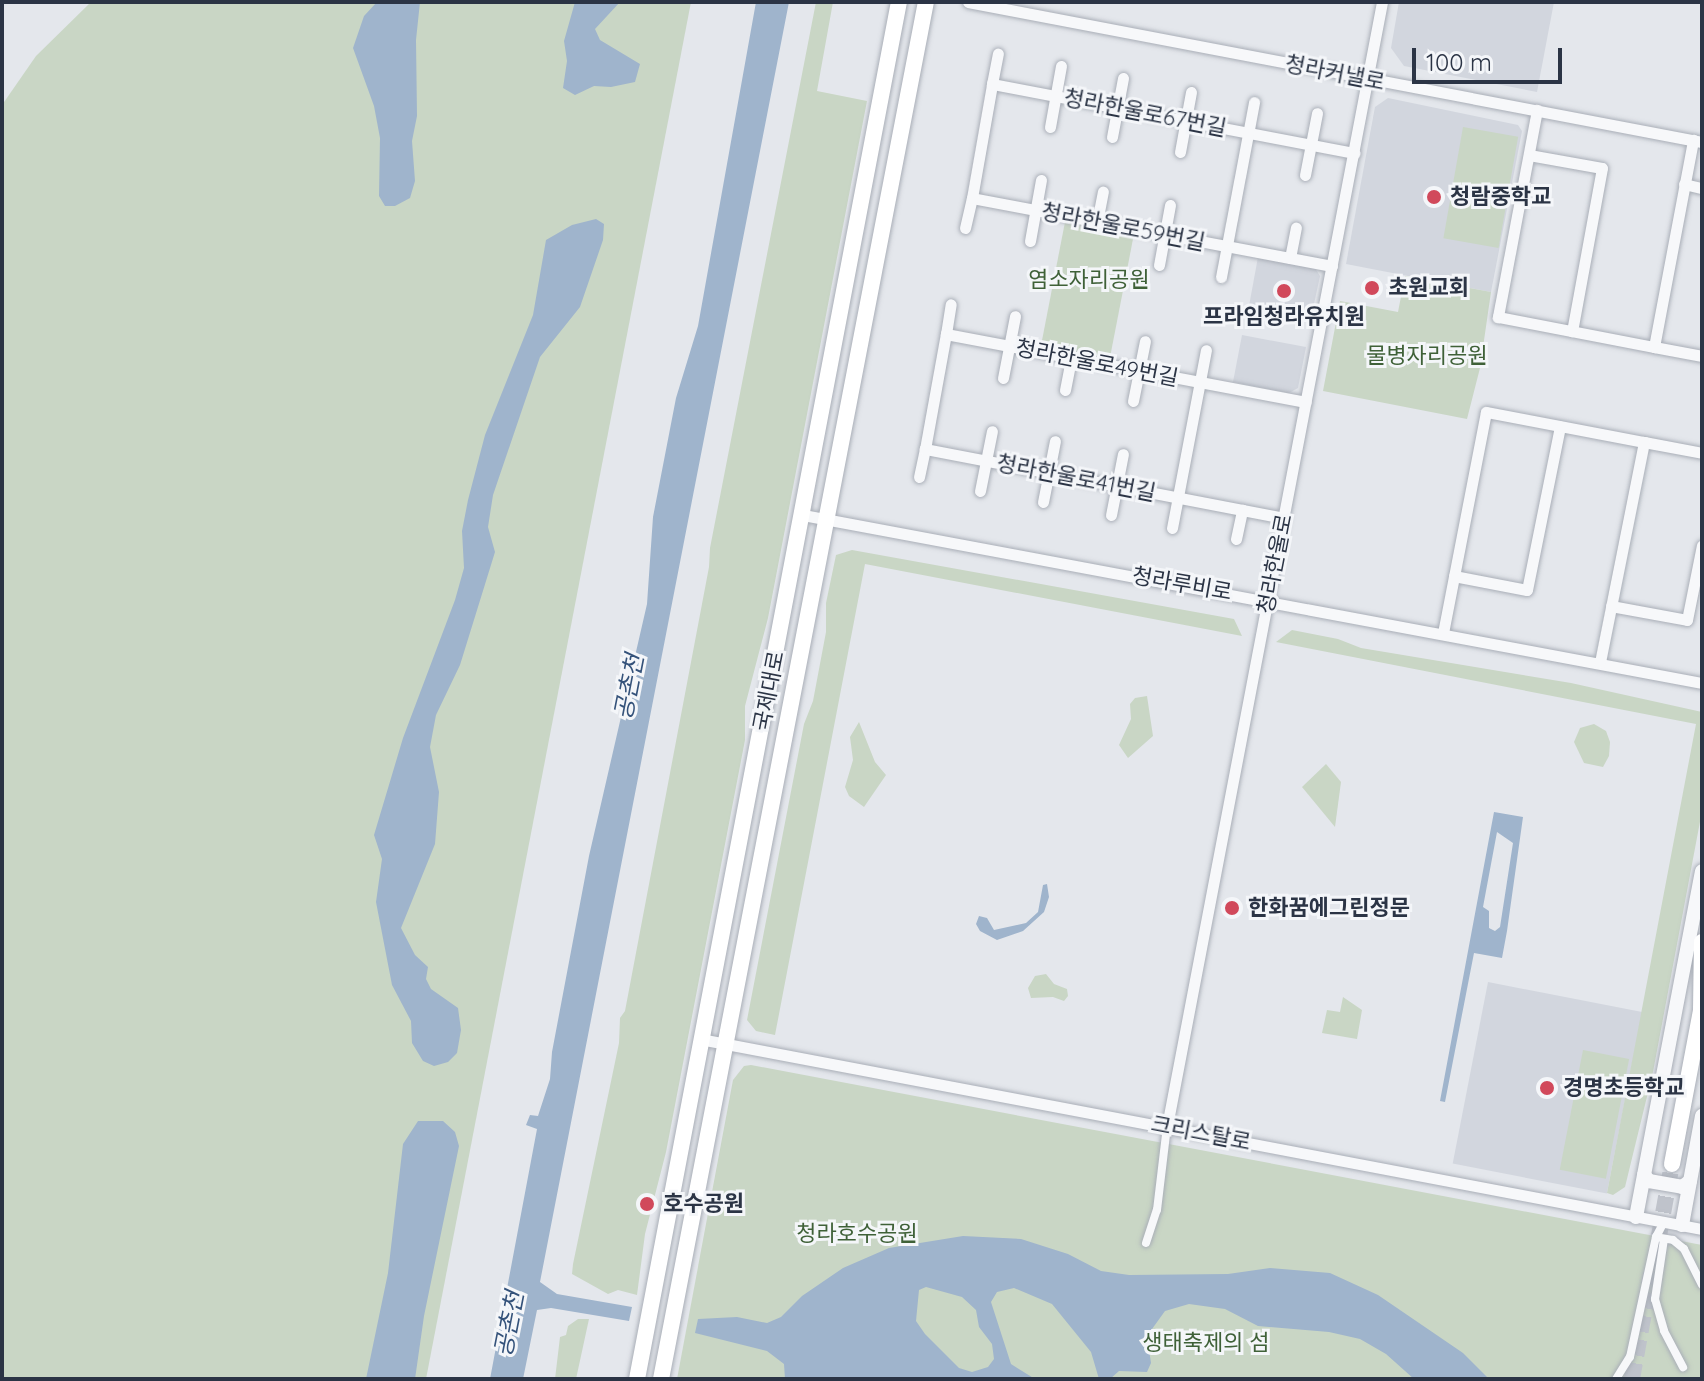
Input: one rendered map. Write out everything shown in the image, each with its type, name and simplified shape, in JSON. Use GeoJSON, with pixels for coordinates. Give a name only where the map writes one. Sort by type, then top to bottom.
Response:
{"type":"FeatureCollection","features":[{"type":"Feature","properties":{"kind":"main road","name":"국제대로"},"geometry":{"type":"LineString","coordinates":[[637,1379],[899,2]]}},
{"type":"Feature","properties":{"kind":"main road","name":"국제대로"},"geometry":{"type":"LineString","coordinates":[[661,1379],[926,2]]}},
{"type":"Feature","properties":{"kind":"main road"},"geometry":{"type":"LineString","coordinates":[[1672,1164],[1701,1008],[1702,942]]}},
{"type":"Feature","properties":{"kind":"street","name":"청라커낼로"},"geometry":{"type":"LineString","coordinates":[[968,2],[1697,141]]}},
{"type":"Feature","properties":{"kind":"street","name":"청라한울로"},"geometry":{"type":"LineString","coordinates":[[1167,1126],[1382,2]]}},
{"type":"Feature","properties":{"kind":"street"},"geometry":{"type":"LineString","coordinates":[[965,228],[998,54]]}},
{"type":"Feature","properties":{"kind":"street"},"geometry":{"type":"LineString","coordinates":[[1050,127],[1061,66]]}},
{"type":"Feature","properties":{"kind":"street"},"geometry":{"type":"LineString","coordinates":[[1112,137],[1123,78]]}},
{"type":"Feature","properties":{"kind":"street","name":"청라한울로67번길"},"geometry":{"type":"LineString","coordinates":[[992,84],[1354,153]]}},
{"type":"Feature","properties":{"kind":"street"},"geometry":{"type":"LineString","coordinates":[[1180,152],[1191,92]]}},
{"type":"Feature","properties":{"kind":"street"},"geometry":{"type":"LineString","coordinates":[[1221,277],[1254,102]]}},
{"type":"Feature","properties":{"kind":"street"},"geometry":{"type":"LineString","coordinates":[[1537,110],[1498,317],[1702,356]]}},
{"type":"Feature","properties":{"kind":"street"},"geometry":{"type":"LineString","coordinates":[[1305,175],[1317,113]]}},
{"type":"Feature","properties":{"kind":"street"},"geometry":{"type":"LineString","coordinates":[[1654,347],[1684,184],[1697,141]]}},
{"type":"Feature","properties":{"kind":"street"},"geometry":{"type":"LineString","coordinates":[[1529,155],[1602,168],[1572,331]]}},
{"type":"Feature","properties":{"kind":"street"},"geometry":{"type":"LineString","coordinates":[[1030,241],[1041,180]]}},
{"type":"Feature","properties":{"kind":"street"},"geometry":{"type":"LineString","coordinates":[[1684,184],[1702,188]]}},
{"type":"Feature","properties":{"kind":"street"},"geometry":{"type":"LineString","coordinates":[[1097,222],[1103,192]]}},
{"type":"Feature","properties":{"kind":"street","name":"청라한울로59번길"},"geometry":{"type":"LineString","coordinates":[[972,198],[1332,266]]}},
{"type":"Feature","properties":{"kind":"street"},"geometry":{"type":"LineString","coordinates":[[1159,265],[1170,205]]}},
{"type":"Feature","properties":{"kind":"street"},"geometry":{"type":"LineString","coordinates":[[1290,258],[1296,228]]}},
{"type":"Feature","properties":{"kind":"street"},"geometry":{"type":"LineString","coordinates":[[919,477],[951,304]]}},
{"type":"Feature","properties":{"kind":"street"},"geometry":{"type":"LineString","coordinates":[[1003,378],[1015,316]]}},
{"type":"Feature","properties":{"kind":"street","name":"청라한울로49번길"},"geometry":{"type":"LineString","coordinates":[[946,334],[1306,402]]}},
{"type":"Feature","properties":{"kind":"street"},"geometry":{"type":"LineString","coordinates":[[1133,401],[1145,341]]}},
{"type":"Feature","properties":{"kind":"street"},"geometry":{"type":"LineString","coordinates":[[1172,528],[1206,350]]}},
{"type":"Feature","properties":{"kind":"street"},"geometry":{"type":"LineString","coordinates":[[1065,390],[1071,358]]}},
{"type":"Feature","properties":{"kind":"street"},"geometry":{"type":"LineString","coordinates":[[1443,633],[1486,412],[1702,453]]}},
{"type":"Feature","properties":{"kind":"street"},"geometry":{"type":"LineString","coordinates":[[1454,576],[1527,590],[1560,426]]}},
{"type":"Feature","properties":{"kind":"street"},"geometry":{"type":"LineString","coordinates":[[980,491],[992,431]]}},
{"type":"Feature","properties":{"kind":"street"},"geometry":{"type":"LineString","coordinates":[[1043,502],[1055,441]]}},
{"type":"Feature","properties":{"kind":"street"},"geometry":{"type":"LineString","coordinates":[[1600,663],[1644,442]]}},
{"type":"Feature","properties":{"kind":"street","name":"청라한울로41번길"},"geometry":{"type":"LineString","coordinates":[[925,449],[1284,518]]}},
{"type":"Feature","properties":{"kind":"street"},"geometry":{"type":"LineString","coordinates":[[1111,515],[1123,454]]}},
{"type":"Feature","properties":{"kind":"street"},"geometry":{"type":"LineString","coordinates":[[1236,539],[1242,510]]}},
{"type":"Feature","properties":{"kind":"street","name":"청라루비로"},"geometry":{"type":"LineString","coordinates":[[803,515],[1268,599],[1702,683]]}},
{"type":"Feature","properties":{"kind":"street"},"geometry":{"type":"LineString","coordinates":[[1611,606],[1687,620],[1702,545]]}},
{"type":"Feature","properties":{"kind":"street"},"geometry":{"type":"LineString","coordinates":[[1636,1217],[1702,871]]}},
{"type":"Feature","properties":{"kind":"street","name":"크리스탈로"},"geometry":{"type":"LineString","coordinates":[[700,1039],[1702,1229]]}},
{"type":"Feature","properties":{"kind":"street"},"geometry":{"type":"LineString","coordinates":[[1682,1225],[1702,1116]]}},
{"type":"Feature","properties":{"kind":"street"},"geometry":{"type":"LineString","coordinates":[[1146,1243],[1157,1210],[1167,1126]]}},
{"type":"Feature","properties":{"kind":"street"},"geometry":{"type":"LineString","coordinates":[[1644,1175],[1649,1181],[1682,1187],[1690,1181]]}},
{"type":"Feature","properties":{"kind":"street"},"geometry":{"type":"LineString","coordinates":[[1617,1379],[1630,1357],[1664,1222]]}},
{"type":"Feature","properties":{"kind":"street"},"geometry":{"type":"LineString","coordinates":[[1660,1238],[1684,1249],[1702,1285]]}},
{"type":"Feature","properties":{"kind":"street"},"geometry":{"type":"LineString","coordinates":[[1660,1238],[1655,1299],[1664,1331],[1683,1367]]}},
{"type":"Feature","properties":{"kind":"shaded area"},"geometry":{"type":"Polygon","coordinates":[[[1399,2],[1554,2],[1537,92],[1404,66],[1391,48],[1399,2]]]}},
{"type":"Feature","properties":{"kind":"shaded area","name":"청람중학교"},"geometry":{"type":"Polygon","coordinates":[[[1388,98],[1518,125],[1522,131],[1491,292],[1346,264],[1375,107],[1388,98]]]}},
{"type":"Feature","properties":{"kind":"shaded area","name":"프라임청라유치원"},"geometry":{"type":"Polygon","coordinates":[[[1258,257],[1315,268],[1320,276],[1311,318],[1249,306],[1258,257]]]}},
{"type":"Feature","properties":{"kind":"shaded area"},"geometry":{"type":"Polygon","coordinates":[[[1242,335],[1306,347],[1298,388],[1289,393],[1233,382],[1242,335]]]}},
{"type":"Feature","properties":{"kind":"shaded area","name":"경명초등학교"},"geometry":{"type":"Polygon","coordinates":[[[1488,982],[1642,1012],[1607,1194],[1453,1164],[1488,982]]]}},
{"type":"Feature","properties":{"kind":"green space"},"geometry":{"type":"Polygon","coordinates":[[[91,2],[691,2],[426,1379],[2,1379],[2,105],[36,56],[91,2]]]}},
{"type":"Feature","properties":{"kind":"green space"},"geometry":{"type":"Polygon","coordinates":[[[816,2],[833,2],[817,91],[867,101],[768,618],[745,706],[745,740],[666,1152],[645,1234],[637,1295],[618,1290],[608,1294],[572,1274],[573,1264],[619,1043],[620,1018],[625,1011],[709,567],[710,548],[816,2]]]}},
{"type":"Feature","properties":{"kind":"green space"},"geometry":{"type":"Polygon","coordinates":[[[1463,127],[1518,137],[1499,248],[1443,238],[1463,127]]]}},
{"type":"Feature","properties":{"kind":"green space","name":"염소자리공원"},"geometry":{"type":"Polygon","coordinates":[[[1065,222],[1134,235],[1109,360],[1041,347],[1065,222]]]}},
{"type":"Feature","properties":{"kind":"green space","name":"물병자리공원"},"geometry":{"type":"Polygon","coordinates":[[[1405,276],[1491,292],[1480,368],[1467,419],[1323,391],[1340,301],[1398,312],[1405,276]]]}},
{"type":"Feature","properties":{"kind":"green space"},"geometry":{"type":"Polygon","coordinates":[[[852,550],[1234,619],[1242,636],[865,564],[775,1035],[756,1031],[747,1020],[804,724],[813,701],[826,632],[826,603],[836,555],[852,550]]]}},
{"type":"Feature","properties":{"kind":"green space"},"geometry":{"type":"Polygon","coordinates":[[[1292,630],[1338,639],[1361,648],[1571,683],[1702,712],[1702,811],[1653,1072],[1625,1187],[1613,1195],[1607,1193],[1696,724],[1276,642],[1292,630]]]}},
{"type":"Feature","properties":{"kind":"green space"},"geometry":{"type":"Polygon","coordinates":[[[1147,696],[1153,736],[1128,758],[1119,745],[1131,719],[1130,704],[1135,698],[1147,696]]]}},
{"type":"Feature","properties":{"kind":"green space"},"geometry":{"type":"Polygon","coordinates":[[[859,722],[875,762],[886,775],[864,807],[849,796],[845,787],[853,760],[850,737],[859,722]]]}},
{"type":"Feature","properties":{"kind":"green space"},"geometry":{"type":"Polygon","coordinates":[[[1594,724],[1606,731],[1610,742],[1609,756],[1603,767],[1584,763],[1574,742],[1580,728],[1594,724]]]}},
{"type":"Feature","properties":{"kind":"green space"},"geometry":{"type":"Polygon","coordinates":[[[1326,764],[1341,782],[1335,827],[1302,787],[1326,764]]]}},
{"type":"Feature","properties":{"kind":"green space"},"geometry":{"type":"Polygon","coordinates":[[[1046,974],[1054,984],[1067,989],[1068,996],[1064,1001],[1053,997],[1031,998],[1028,988],[1035,976],[1046,974]]]}},
{"type":"Feature","properties":{"kind":"green space"},"geometry":{"type":"Polygon","coordinates":[[[1343,997],[1362,1010],[1357,1039],[1322,1033],[1327,1010],[1340,1012],[1343,997]]]}},
{"type":"Feature","properties":{"kind":"green space"},"geometry":{"type":"Polygon","coordinates":[[[1583,1050],[1629,1059],[1606,1179],[1560,1170],[1583,1050]]]}},
{"type":"Feature","properties":{"kind":"green space","name":"청라호수공원"},"geometry":{"type":"Polygon","coordinates":[[[744,1066],[1702,1245],[1702,1379],[677,1379],[733,1080],[744,1066]]]}},
{"type":"Feature","properties":{"kind":"green space"},"geometry":{"type":"Polygon","coordinates":[[[578,1319],[589,1319],[576,1379],[555,1379],[560,1337],[566,1335],[568,1326],[578,1319]]]}},
{"type":"Feature","properties":{"kind":"water"},"geometry":{"type":"Polygon","coordinates":[[[377,2],[420,2],[416,40],[417,116],[412,141],[415,181],[410,198],[395,206],[385,206],[379,196],[380,138],[374,106],[353,48],[364,16],[377,2]]]}},
{"type":"Feature","properties":{"kind":"water"},"geometry":{"type":"Polygon","coordinates":[[[575,2],[620,2],[595,29],[600,40],[640,64],[635,82],[611,87],[594,86],[575,95],[563,88],[567,61],[564,41],[575,2]]]}},
{"type":"Feature","properties":{"kind":"water","name":"공촌천"},"geometry":{"type":"Polygon","coordinates":[[[756,2],[789,2],[540,1282],[557,1294],[632,1307],[629,1321],[551,1308],[537,1310],[523,1379],[490,1379],[537,1129],[526,1125],[530,1115],[538,1116],[550,1079],[552,1052],[589,856],[647,604],[653,517],[676,398],[698,326],[756,2]]]}},
{"type":"Feature","properties":{"kind":"water"},"geometry":{"type":"Polygon","coordinates":[[[596,219],[604,224],[603,240],[580,307],[540,357],[493,495],[488,527],[495,552],[460,665],[436,715],[430,747],[439,792],[435,844],[401,928],[415,955],[428,967],[426,979],[431,989],[458,1008],[461,1030],[457,1053],[448,1062],[434,1066],[423,1061],[412,1043],[411,1021],[392,985],[376,902],[382,859],[374,835],[403,738],[455,600],[464,568],[462,531],[468,500],[485,435],[533,315],[546,240],[572,225],[596,219]]]}},
{"type":"Feature","properties":{"kind":"water"},"geometry":{"type":"Polygon","coordinates":[[[1494,812],[1523,817],[1502,958],[1474,953],[1445,1102],[1440,1101],[1494,812]],[[1497,832],[1483,907],[1489,911],[1489,928],[1495,931],[1500,927],[1513,843],[1497,832]]]}},
{"type":"Feature","properties":{"kind":"water"},"geometry":{"type":"Polygon","coordinates":[[[1047,884],[1049,897],[1044,912],[1023,931],[997,940],[980,931],[976,924],[979,916],[987,918],[994,930],[1026,923],[1038,912],[1043,885],[1047,884]]]}},
{"type":"Feature","properties":{"kind":"water"},"geometry":{"type":"Polygon","coordinates":[[[418,1121],[443,1121],[455,1132],[459,1146],[424,1316],[415,1379],[366,1379],[388,1273],[403,1144],[418,1121]]]}},
{"type":"Feature","properties":{"kind":"water"},"geometry":{"type":"Polygon","coordinates":[[[963,1236],[1021,1239],[1068,1254],[1101,1271],[1129,1275],[1228,1274],[1270,1268],[1330,1273],[1378,1295],[1463,1353],[1489,1379],[1414,1379],[1386,1354],[1360,1339],[1329,1332],[1258,1326],[1225,1309],[1189,1304],[1165,1311],[1147,1336],[1151,1363],[1147,1372],[1119,1371],[1110,1379],[1099,1379],[1091,1352],[1052,1304],[1014,1288],[997,1292],[991,1302],[1011,1364],[1035,1379],[785,1379],[784,1364],[767,1351],[695,1333],[698,1319],[737,1317],[767,1323],[781,1317],[802,1296],[843,1268],[889,1248],[963,1236]],[[926,1287],[919,1290],[916,1321],[959,1368],[972,1372],[988,1367],[994,1359],[992,1344],[979,1327],[976,1310],[962,1297],[926,1287]]]}},
{"type":"Feature","properties":{"kind":"tunnel"},"geometry":{"type":"LineString","coordinates":[[1659,1236],[1672,1164]]}},
{"type":"Feature","properties":{"kind":"tunnel"},"geometry":{"type":"LineString","coordinates":[[1632,1379],[1651,1274]]}},
{"type":"Feature","properties":{"kind":"place","name":"청람중학교"},"geometry":{"type":"Point","coordinates":[1434,197]}},
{"type":"Feature","properties":{"kind":"place","name":"초원교회"},"geometry":{"type":"Point","coordinates":[1372,288]}},
{"type":"Feature","properties":{"kind":"place","name":"프라임청라유치원"},"geometry":{"type":"Point","coordinates":[1284,291]}},
{"type":"Feature","properties":{"kind":"place","name":"한화꿈에그린정문"},"geometry":{"type":"Point","coordinates":[1232,908]}},
{"type":"Feature","properties":{"kind":"place","name":"경명초등학교"},"geometry":{"type":"Point","coordinates":[1547,1088]}},
{"type":"Feature","properties":{"kind":"place","name":"호수공원"},"geometry":{"type":"Point","coordinates":[647,1204]}},
{"type":"Feature","properties":{"kind":"park label","name":"생태축제의 섬"},"geometry":{"type":"Point","coordinates":[1206,1343]}}]}
